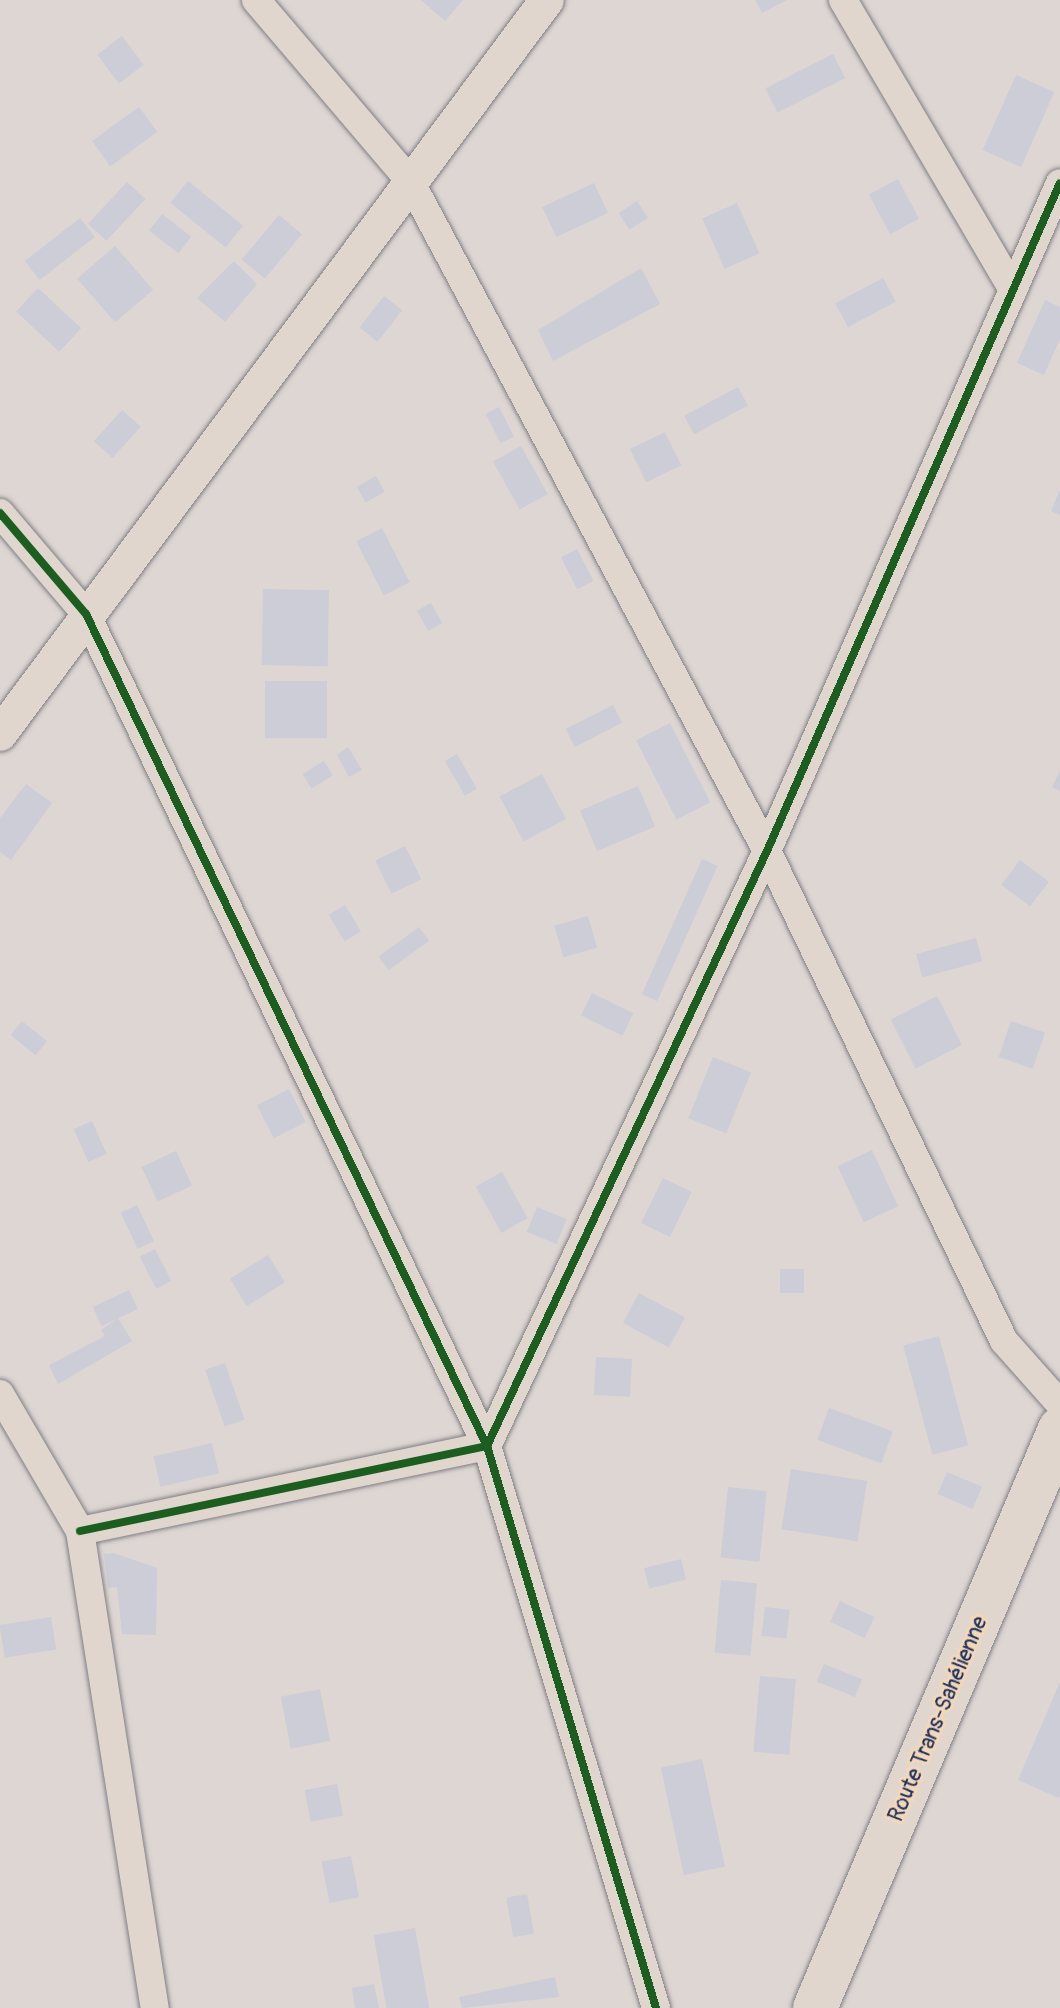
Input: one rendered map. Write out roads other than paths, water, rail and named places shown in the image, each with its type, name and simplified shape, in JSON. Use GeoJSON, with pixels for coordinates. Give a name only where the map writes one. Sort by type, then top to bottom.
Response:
{"type":"FeatureCollection","features":[{"type":"Feature","properties":{"kind":"highway","name":"Route Trans-Sahélienne"},"geometry":{"type":"LineString","coordinates":[[815,2008],[1060,1429]]}},
{"type":"Feature","properties":{"kind":"street"},"geometry":{"type":"LineString","coordinates":[[256,0],[410,181],[767,851],[1004,1341],[1060,1404]]}},
{"type":"Feature","properties":{"kind":"street"},"geometry":{"type":"LineString","coordinates":[[0,734],[86,614],[547,0]]}},
{"type":"Feature","properties":{"kind":"street"},"geometry":{"type":"LineString","coordinates":[[843,0],[1013,290]]}},
{"type":"Feature","properties":{"kind":"street"},"geometry":{"type":"LineString","coordinates":[[487,1446],[767,851],[1060,183]]}},
{"type":"Feature","properties":{"kind":"street"},"geometry":{"type":"LineString","coordinates":[[0,513],[86,614],[487,1446],[656,2008]]}},
{"type":"Feature","properties":{"kind":"street"},"geometry":{"type":"LineString","coordinates":[[0,1394],[80,1531],[155,2008]]}},
{"type":"Feature","properties":{"kind":"street"},"geometry":{"type":"LineString","coordinates":[[80,1531],[487,1446]]}}]}
